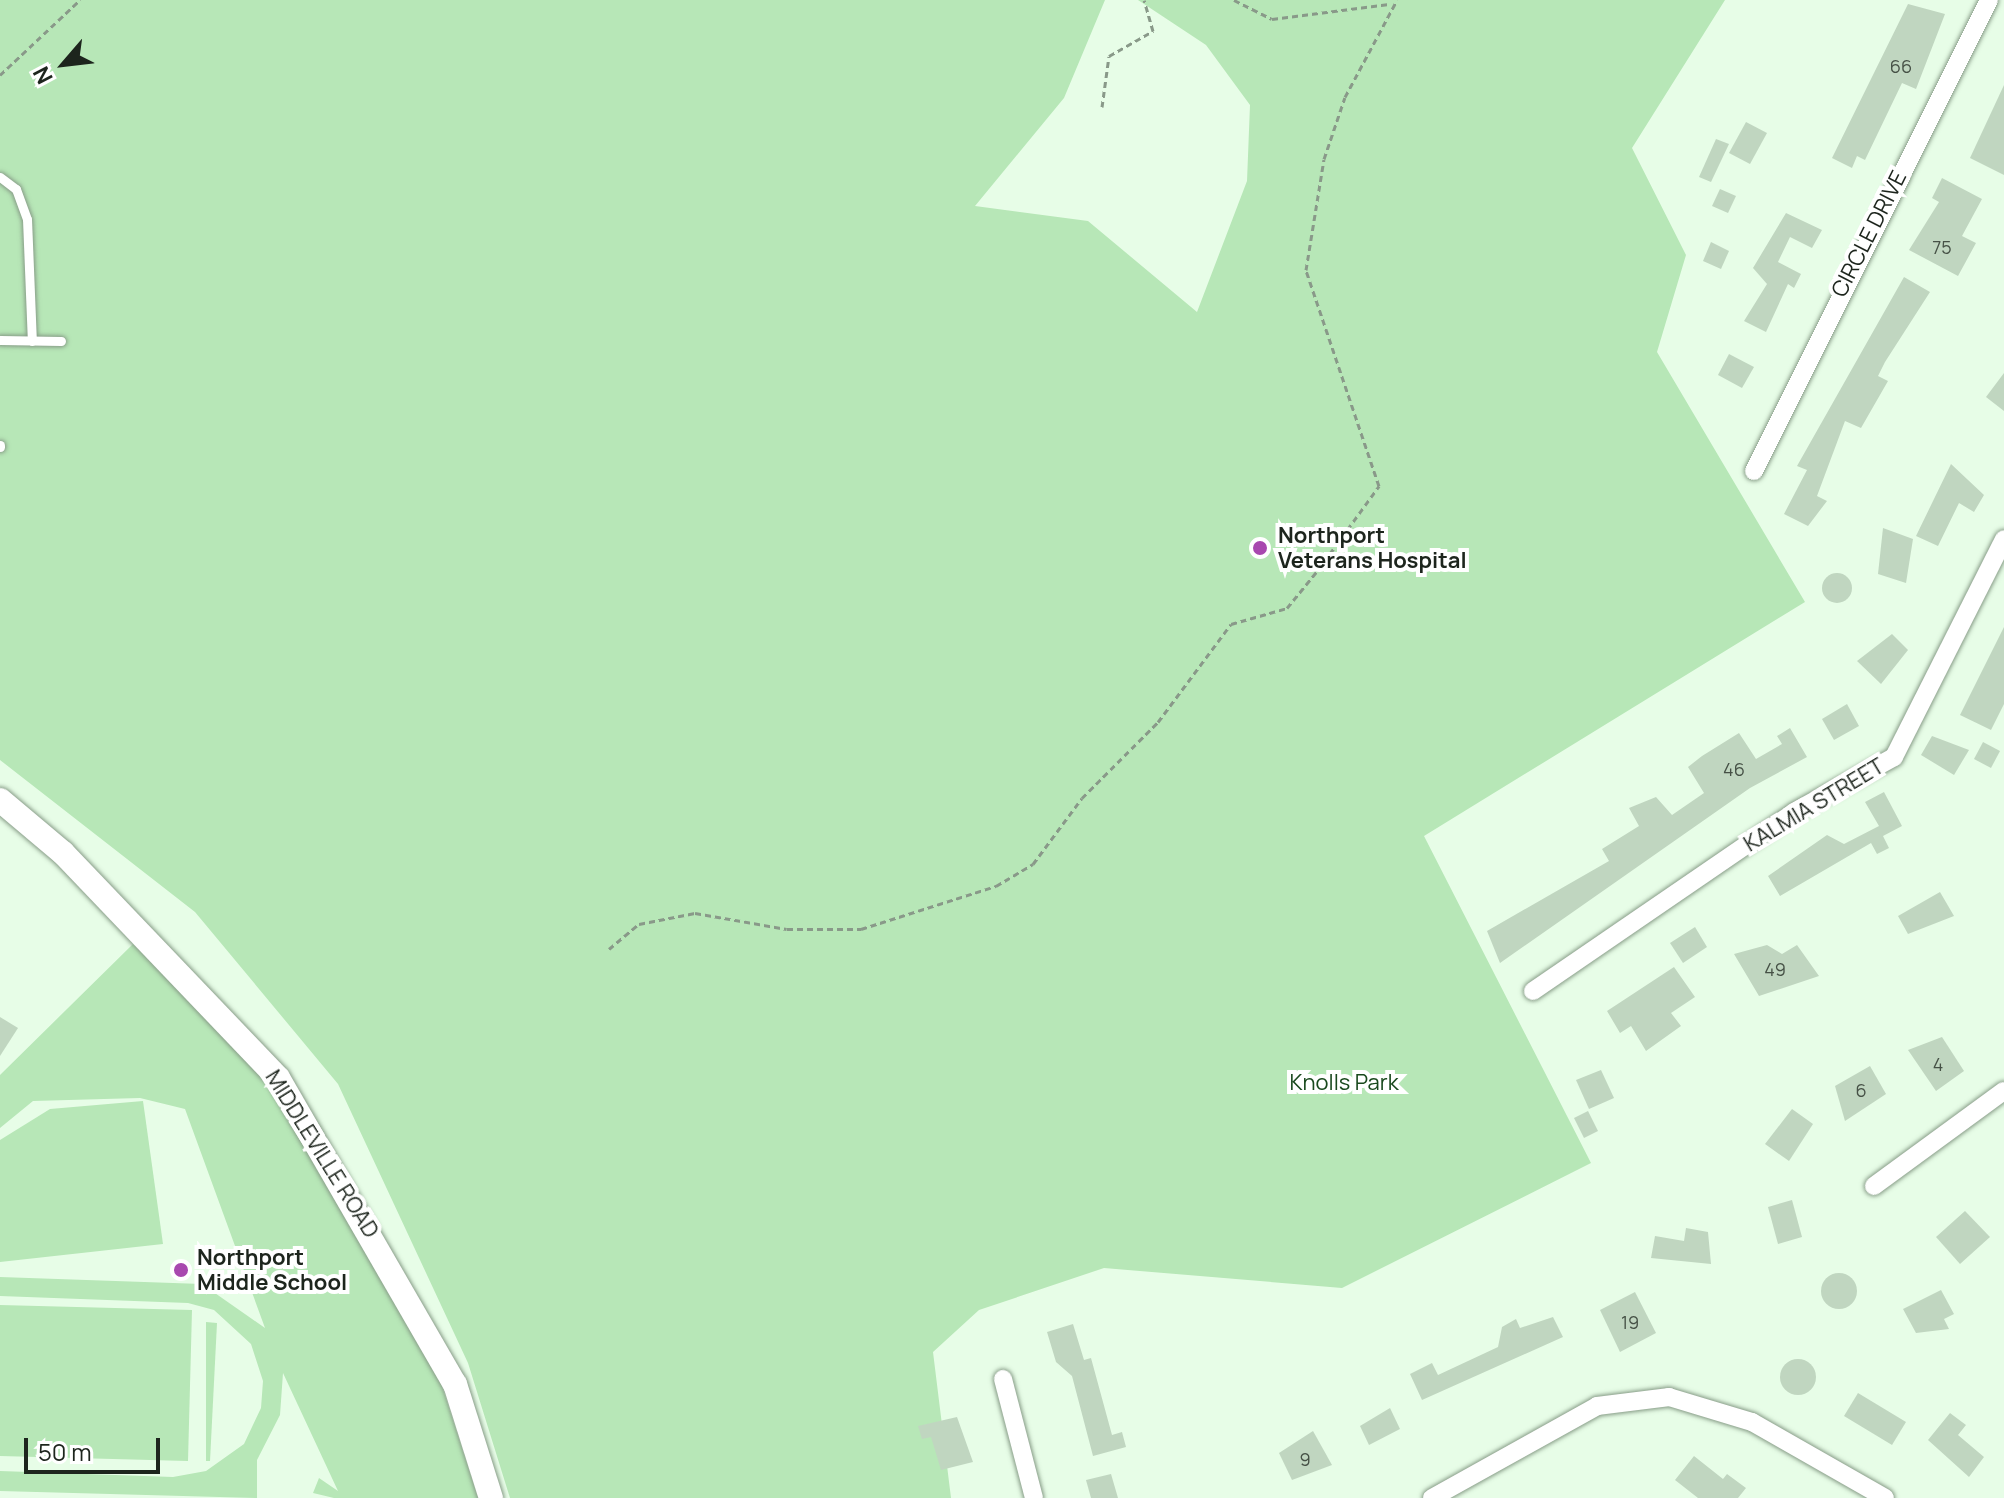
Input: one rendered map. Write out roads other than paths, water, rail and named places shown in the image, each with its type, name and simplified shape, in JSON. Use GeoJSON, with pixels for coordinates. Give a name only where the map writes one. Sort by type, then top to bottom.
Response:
{"type":"FeatureCollection","features":[{"type":"Feature","properties":{"kind":"street","name":"CIRCLE DRIVE"},"geometry":{"type":"LineString","coordinates":[[1754,471],[1989,0]]}},
{"type":"Feature","properties":{"kind":"street","name":"KALMIA STREET"},"geometry":{"type":"LineString","coordinates":[[1533,991],[1794,812],[1894,757],[2004,539]]}},
{"type":"Feature","properties":{"kind":"street","name":"MIDDLEVILLE ROAD"},"geometry":{"type":"LineString","coordinates":[[0,800],[63,853],[278,1078],[455,1384],[491,1498]]}},
{"type":"Feature","properties":{"kind":"street"},"geometry":{"type":"LineString","coordinates":[[1874,1186],[2004,1091]]}},
{"type":"Feature","properties":{"kind":"street"},"geometry":{"type":"LineString","coordinates":[[1003,1379],[1034,1498]]}},
{"type":"Feature","properties":{"kind":"street"},"geometry":{"type":"LineString","coordinates":[[1432,1498],[1597,1406],[1669,1397],[1752,1422],[1885,1498]]}},
{"type":"Feature","properties":{"kind":"lane"},"geometry":{"type":"LineString","coordinates":[[0,177],[16,189],[27,219],[32,341]]}},
{"type":"Feature","properties":{"kind":"lane"},"geometry":{"type":"LineString","coordinates":[[0,340],[61,341]]}},
{"type":"Feature","properties":{"kind":"place","name":"Northport Veterans Hospital"},"geometry":{"type":"Point","coordinates":[1260,548]}},
{"type":"Feature","properties":{"kind":"place","name":"Northport Middle School"},"geometry":{"type":"Point","coordinates":[181,1270]}},
{"type":"Feature","properties":{"kind":"park label","name":"Knolls Park"},"geometry":{"type":"Point","coordinates":[1344,1083]}}]}
